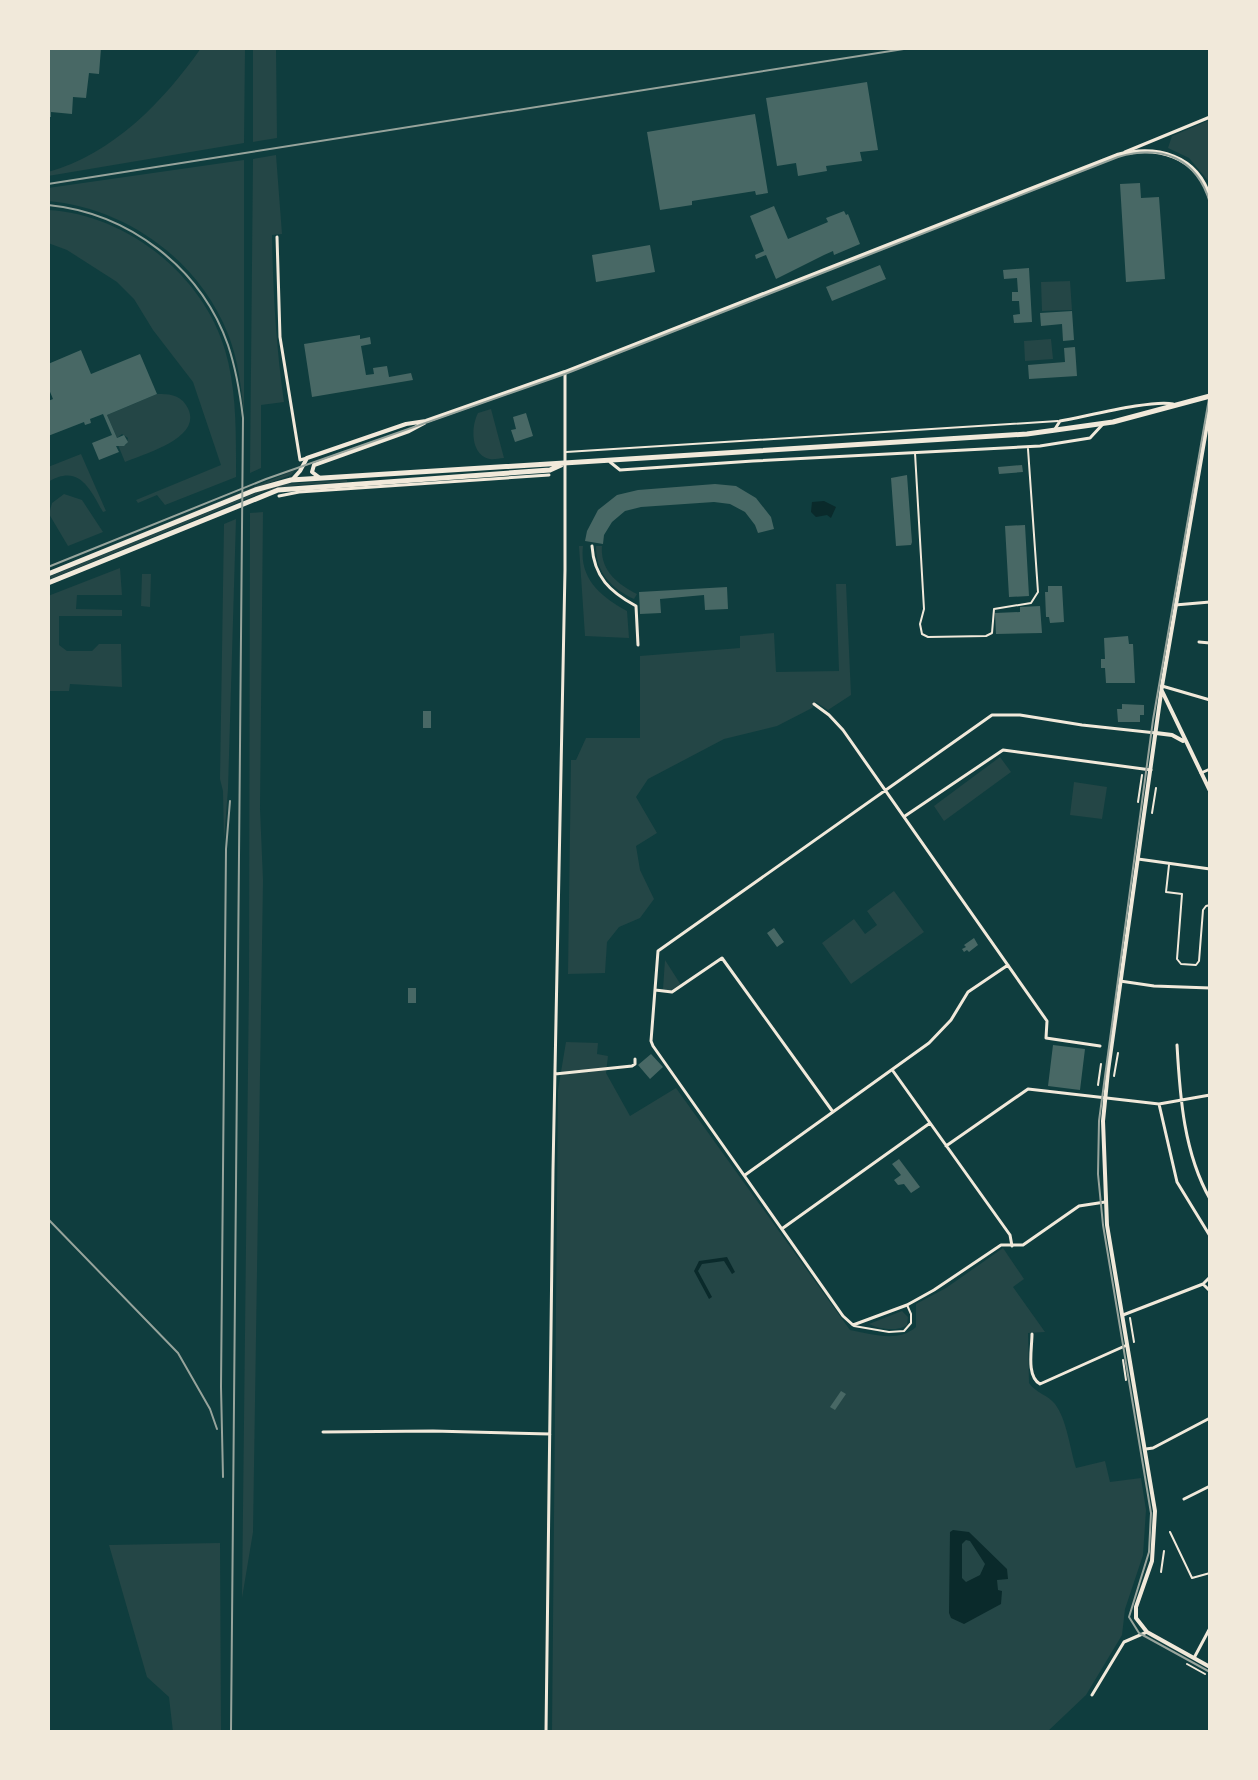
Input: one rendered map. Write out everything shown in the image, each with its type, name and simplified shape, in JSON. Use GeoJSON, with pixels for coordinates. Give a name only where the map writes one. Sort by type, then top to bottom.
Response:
{"type":"FeatureCollection","features":[{"type":"Feature","properties":{"kind":"main road"},"geometry":{"type":"LineString","coordinates":[[48,574],[250,492],[288,481],[1053,431],[1103,424],[1210,396]]}},
{"type":"Feature","properties":{"kind":"main road"},"geometry":{"type":"LineString","coordinates":[[48,583],[278,490],[550,470],[566,464]]}},
{"type":"Feature","properties":{"kind":"street"},"geometry":{"type":"LineString","coordinates":[[277,237],[280,337],[300,460],[406,424],[426,421],[565,372],[1210,117]]}},
{"type":"Feature","properties":{"kind":"street"},"geometry":{"type":"LineString","coordinates":[[1117,155],[1150,150],[1171,154],[1195,170],[1204,181],[1210,198]]}},
{"type":"Feature","properties":{"kind":"street"},"geometry":{"type":"LineString","coordinates":[[546,1732],[565,372]]}},
{"type":"Feature","properties":{"kind":"street"},"geometry":{"type":"LineString","coordinates":[[1053,431],[1060,421],[1166,402],[1176,405]]}},
{"type":"Feature","properties":{"kind":"street"},"geometry":{"type":"LineString","coordinates":[[1210,407],[1161,688],[1104,1098],[1102,1148],[1105,1202],[1154,1501],[1155,1539],[1150,1570],[1135,1613],[1137,1622],[1147,1632],[1210,1667]]}},
{"type":"Feature","properties":{"kind":"street"},"geometry":{"type":"LineString","coordinates":[[320,478],[312,472],[314,465],[409,431],[426,421]]}},
{"type":"Feature","properties":{"kind":"street"},"geometry":{"type":"LineString","coordinates":[[610,462],[620,470],[629,470],[1028,446],[1090,438],[1103,424]]}},
{"type":"Feature","properties":{"kind":"street"},"geometry":{"type":"LineString","coordinates":[[288,481],[300,471],[307,458]]}},
{"type":"Feature","properties":{"kind":"street"},"geometry":{"type":"LineString","coordinates":[[279,496],[299,492],[549,475]]}},
{"type":"Feature","properties":{"kind":"street"},"geometry":{"type":"LineString","coordinates":[[592,546],[598,574],[610,590],[636,606],[638,645]]}},
{"type":"Feature","properties":{"kind":"street"},"geometry":{"type":"LineString","coordinates":[[1175,605],[1210,602]]}},
{"type":"Feature","properties":{"kind":"street"},"geometry":{"type":"LineString","coordinates":[[1199,642],[1210,643]]}},
{"type":"Feature","properties":{"kind":"street"},"geometry":{"type":"LineString","coordinates":[[1161,688],[1210,700]]}},
{"type":"Feature","properties":{"kind":"street"},"geometry":{"type":"LineString","coordinates":[[1161,688],[1210,791]]}},
{"type":"Feature","properties":{"kind":"street"},"geometry":{"type":"LineString","coordinates":[[814,704],[843,730],[905,816],[1047,1021],[1046,1038],[1100,1046]]}},
{"type":"Feature","properties":{"kind":"street"},"geometry":{"type":"LineString","coordinates":[[1105,1202],[1079,1206],[1023,1245],[1001,1245],[907,1305],[853,1325],[843,1316],[653,1046],[658,951],[992,715],[1020,715],[1172,735],[1185,742]]}},
{"type":"Feature","properties":{"kind":"street"},"geometry":{"type":"LineString","coordinates":[[905,816],[1003,750],[1151,770]]}},
{"type":"Feature","properties":{"kind":"street"},"geometry":{"type":"LineString","coordinates":[[1201,773],[1210,769]]}},
{"type":"Feature","properties":{"kind":"street"},"geometry":{"type":"LineString","coordinates":[[1138,859],[1210,869]]}},
{"type":"Feature","properties":{"kind":"street"},"geometry":{"type":"LineString","coordinates":[[655,990],[672,992],[722,958],[833,1112]]}},
{"type":"Feature","properties":{"kind":"street"},"geometry":{"type":"LineString","coordinates":[[745,1176],[940,1033],[960,1008],[968,992],[1008,965]]}},
{"type":"Feature","properties":{"kind":"street"},"geometry":{"type":"LineString","coordinates":[[1120,981],[1210,988]]}},
{"type":"Feature","properties":{"kind":"street"},"geometry":{"type":"LineString","coordinates":[[1177,1045],[1181,1100],[1195,1166],[1210,1199]]}},
{"type":"Feature","properties":{"kind":"street"},"geometry":{"type":"LineString","coordinates":[[555,1074],[632,1066],[635,1059]]}},
{"type":"Feature","properties":{"kind":"street"},"geometry":{"type":"LineString","coordinates":[[892,1070],[1010,1235],[1012,1246]]}},
{"type":"Feature","properties":{"kind":"street"},"geometry":{"type":"LineString","coordinates":[[946,1146],[1028,1089],[1159,1104],[1210,1095]]}},
{"type":"Feature","properties":{"kind":"street"},"geometry":{"type":"LineString","coordinates":[[1159,1104],[1177,1182],[1210,1236]]}},
{"type":"Feature","properties":{"kind":"street"},"geometry":{"type":"LineString","coordinates":[[782,1229],[930,1123]]}},
{"type":"Feature","properties":{"kind":"street"},"geometry":{"type":"LineString","coordinates":[[1122,1315],[1203,1284],[1210,1277]]}},
{"type":"Feature","properties":{"kind":"street"},"geometry":{"type":"LineString","coordinates":[[1203,1284],[1210,1291]]}},
{"type":"Feature","properties":{"kind":"street"},"geometry":{"type":"LineString","coordinates":[[1032,1334],[1032,1374],[1034,1381],[1040,1384],[1127,1345]]}},
{"type":"Feature","properties":{"kind":"street"},"geometry":{"type":"LineString","coordinates":[[1146,1449],[1210,1418]]}},
{"type":"Feature","properties":{"kind":"street"},"geometry":{"type":"LineString","coordinates":[[323,1432],[550,1434]]}},
{"type":"Feature","properties":{"kind":"street"},"geometry":{"type":"LineString","coordinates":[[1184,1499],[1210,1486]]}},
{"type":"Feature","properties":{"kind":"street"},"geometry":{"type":"LineString","coordinates":[[1194,1658],[1210,1628]]}},
{"type":"Feature","properties":{"kind":"street"},"geometry":{"type":"LineString","coordinates":[[1092,1695],[1124,1642],[1147,1632]]}},
{"type":"Feature","properties":{"kind":"lane"},"geometry":{"type":"LineString","coordinates":[[566,452],[1060,421]]}},
{"type":"Feature","properties":{"kind":"lane"},"geometry":{"type":"LineString","coordinates":[[914,452],[924,609],[920,630],[928,637],[986,636],[992,633],[994,609],[1031,603],[1038,592],[1028,446]]}},
{"type":"Feature","properties":{"kind":"lane"},"geometry":{"type":"LineString","coordinates":[[1170,864],[1166,892],[1182,894],[1177,959],[1181,964],[1196,965],[1199,961],[1203,910],[1210,905]]}},
{"type":"Feature","properties":{"kind":"lane"},"geometry":{"type":"LineString","coordinates":[[853,1325],[889,1332],[904,1331],[911,1323],[907,1305]]}},
{"type":"Feature","properties":{"kind":"lane"},"geometry":{"type":"LineString","coordinates":[[1170,1532],[1192,1578],[1210,1573]]}},
{"type":"Feature","properties":{"kind":"path"},"geometry":{"type":"LineString","coordinates":[[1138,802],[1142,775]]}},
{"type":"Feature","properties":{"kind":"path"},"geometry":{"type":"LineString","coordinates":[[1152,813],[1156,788]]}},
{"type":"Feature","properties":{"kind":"path"},"geometry":{"type":"LineString","coordinates":[[1114,1076],[1118,1053]]}},
{"type":"Feature","properties":{"kind":"path"},"geometry":{"type":"LineString","coordinates":[[1098,1085],[1101,1064]]}},
{"type":"Feature","properties":{"kind":"path"},"geometry":{"type":"LineString","coordinates":[[1130,1318],[1134,1342]]}},
{"type":"Feature","properties":{"kind":"path"},"geometry":{"type":"LineString","coordinates":[[1123,1360],[1126,1380]]}},
{"type":"Feature","properties":{"kind":"path"},"geometry":{"type":"LineString","coordinates":[[1161,1572],[1164,1551]]}},
{"type":"Feature","properties":{"kind":"path"},"geometry":{"type":"LineString","coordinates":[[1187,1664],[1205,1674]]}},
{"type":"Feature","properties":{"kind":"shaded area"},"geometry":{"type":"Polygon","coordinates":[[[201,48],[245,48],[244,143],[48,176],[48,172],[94,152],[135,123],[171,87],[201,48]]]}},
{"type":"Feature","properties":{"kind":"shaded area"},"geometry":{"type":"Polygon","coordinates":[[[253,48],[276,48],[277,138],[253,142],[253,48]]]}},
{"type":"Feature","properties":{"kind":"shaded area"},"geometry":{"type":"Polygon","coordinates":[[[1210,120],[1210,183],[1189,158],[1168,148],[1172,136],[1210,120]]]}},
{"type":"Feature","properties":{"kind":"shaded area"},"geometry":{"type":"Polygon","coordinates":[[[276,155],[282,234],[272,235],[272,256],[284,402],[261,405],[261,468],[250,473],[253,159],[276,155]]]}},
{"type":"Feature","properties":{"kind":"shaded area"},"geometry":{"type":"Polygon","coordinates":[[[244,160],[244,413],[239,373],[228,334],[199,283],[156,242],[105,214],[48,201],[48,188],[244,160]]]}},
{"type":"Feature","properties":{"kind":"shaded area"},"geometry":{"type":"Polygon","coordinates":[[[48,210],[77,214],[132,236],[158,253],[199,297],[214,323],[229,365],[235,413],[236,477],[165,505],[157,495],[138,503],[136,500],[221,465],[193,382],[153,330],[134,299],[117,282],[67,250],[48,243],[48,210]]]}},
{"type":"Feature","properties":{"kind":"shaded area"},"geometry":{"type":"Polygon","coordinates":[[[1070,281],[1072,310],[1042,311],[1041,282],[1070,281]]]}},
{"type":"Feature","properties":{"kind":"shaded area"},"geometry":{"type":"Polygon","coordinates":[[[1051,339],[1053,359],[1025,361],[1024,341],[1051,339]]]}},
{"type":"Feature","properties":{"kind":"shaded area"},"geometry":{"type":"Polygon","coordinates":[[[157,394],[173,395],[183,401],[190,416],[188,426],[171,442],[125,462],[118,445],[126,445],[128,438],[122,434],[117,438],[107,415],[157,394]]]}},
{"type":"Feature","properties":{"kind":"shaded area"},"geometry":{"type":"Polygon","coordinates":[[[491,409],[504,458],[483,456],[474,439],[478,413],[491,409]]]}},
{"type":"Feature","properties":{"kind":"shaded area"},"geometry":{"type":"Polygon","coordinates":[[[81,454],[106,511],[103,512],[88,487],[76,477],[68,475],[48,482],[48,467],[81,454]]]}},
{"type":"Feature","properties":{"kind":"shaded area"},"geometry":{"type":"Polygon","coordinates":[[[295,470],[291,475],[48,571],[295,470]]]}},
{"type":"Feature","properties":{"kind":"shaded area"},"geometry":{"type":"Polygon","coordinates":[[[347,480],[265,491],[48,580],[48,577],[265,489],[286,484],[347,480]]]}},
{"type":"Feature","properties":{"kind":"shaded area"},"geometry":{"type":"Polygon","coordinates":[[[64,494],[82,500],[103,532],[68,546],[49,514],[52,503],[64,494]]]}},
{"type":"Feature","properties":{"kind":"shaded area"},"geometry":{"type":"Polygon","coordinates":[[[824,501],[836,507],[831,518],[827,515],[816,517],[811,512],[812,502],[824,501]]]}},
{"type":"Feature","properties":{"kind":"shaded area"},"geometry":{"type":"Polygon","coordinates":[[[263,512],[260,809],[263,880],[253,1532],[242,1598],[249,981],[250,513],[263,512]]]}},
{"type":"Feature","properties":{"kind":"shaded area"},"geometry":{"type":"Polygon","coordinates":[[[236,519],[224,841],[220,779],[224,524],[236,519]]]}},
{"type":"Feature","properties":{"kind":"shaded area"},"geometry":{"type":"Polygon","coordinates":[[[579,546],[583,546],[585,568],[594,586],[627,611],[629,638],[585,636],[579,546]]]}},
{"type":"Feature","properties":{"kind":"shaded area"},"geometry":{"type":"Polygon","coordinates":[[[596,546],[602,546],[604,562],[611,575],[637,594],[634,599],[606,578],[599,564],[596,546]]]}},
{"type":"Feature","properties":{"kind":"shaded area"},"geometry":{"type":"Polygon","coordinates":[[[120,568],[122,595],[77,595],[76,609],[122,610],[122,616],[59,616],[59,645],[67,651],[92,651],[99,644],[121,644],[122,687],[70,684],[69,691],[48,691],[48,596],[120,568]]]}},
{"type":"Feature","properties":{"kind":"shaded area"},"geometry":{"type":"Polygon","coordinates":[[[142,574],[151,574],[150,607],[141,606],[142,574]]]}},
{"type":"Feature","properties":{"kind":"shaded area"},"geometry":{"type":"Polygon","coordinates":[[[836,584],[846,584],[851,695],[828,710],[816,702],[812,708],[777,726],[724,739],[648,779],[636,797],[657,833],[636,846],[640,870],[654,899],[640,918],[619,927],[607,942],[605,973],[568,974],[571,760],[576,760],[586,738],[640,738],[640,656],[740,648],[740,636],[774,633],[776,672],[839,671],[836,584]]]}},
{"type":"Feature","properties":{"kind":"shaded area"},"geometry":{"type":"Polygon","coordinates":[[[1000,757],[1011,772],[944,821],[934,806],[1000,757]]]}},
{"type":"Feature","properties":{"kind":"shaded area"},"geometry":{"type":"Polygon","coordinates":[[[1074,782],[1107,787],[1102,819],[1070,815],[1074,782]]]}},
{"type":"Feature","properties":{"kind":"shaded area"},"geometry":{"type":"Polygon","coordinates":[[[894,891],[924,932],[851,984],[822,943],[854,919],[865,934],[877,925],[867,911],[894,891]]]}},
{"type":"Feature","properties":{"kind":"shaded area"},"geometry":{"type":"Polygon","coordinates":[[[665,960],[681,985],[671,991],[663,989],[665,960]]]}},
{"type":"Feature","properties":{"kind":"shaded area"},"geometry":{"type":"Polygon","coordinates":[[[566,1042],[598,1043],[597,1054],[608,1056],[606,1073],[630,1116],[676,1088],[850,1330],[884,1336],[909,1332],[916,1327],[916,1304],[946,1288],[1003,1248],[1024,1279],[1013,1287],[1045,1332],[1028,1333],[1029,1383],[1052,1401],[1059,1411],[1076,1468],[1105,1461],[1110,1482],[1141,1478],[1146,1510],[1143,1555],[1125,1609],[1122,1635],[1086,1695],[1047,1732],[552,1732],[558,1090],[566,1042]]]}},
{"type":"Feature","properties":{"kind":"shaded area"},"geometry":{"type":"Polygon","coordinates":[[[727,1257],[735,1272],[732,1274],[724,1261],[702,1264],[698,1271],[712,1297],[709,1299],[694,1271],[699,1261],[727,1257]]]}},
{"type":"Feature","properties":{"kind":"shaded area"},"geometry":{"type":"Polygon","coordinates":[[[902,1311],[908,1317],[907,1325],[903,1327],[888,1329],[869,1324],[902,1311]]]}},
{"type":"Feature","properties":{"kind":"shaded area"},"geometry":{"type":"Polygon","coordinates":[[[950,1532],[969,1532],[1007,1569],[1008,1579],[997,1580],[998,1590],[1002,1591],[1001,1604],[964,1624],[951,1618],[949,1613],[950,1532]],[[970,1541],[962,1544],[962,1578],[966,1582],[980,1575],[985,1564],[970,1541]]]}},
{"type":"Feature","properties":{"kind":"shaded area"},"geometry":{"type":"Polygon","coordinates":[[[220,1543],[221,1732],[173,1732],[169,1697],[147,1677],[109,1545],[220,1543]]]}},
{"type":"Feature","properties":{"kind":"building"},"geometry":{"type":"Polygon","coordinates":[[[48,48],[101,48],[99,74],[89,73],[86,98],[73,97],[72,114],[51,112],[51,117],[48,117],[48,48]]]}},
{"type":"Feature","properties":{"kind":"building"},"geometry":{"type":"Polygon","coordinates":[[[867,82],[878,150],[860,152],[862,161],[826,166],[827,171],[798,176],[796,163],[777,166],[766,98],[867,82]]]}},
{"type":"Feature","properties":{"kind":"building"},"geometry":{"type":"Polygon","coordinates":[[[755,114],[768,193],[756,195],[755,191],[692,201],[692,205],[660,210],[647,132],[755,114]]]}},
{"type":"Feature","properties":{"kind":"building"},"geometry":{"type":"Polygon","coordinates":[[[1140,183],[1141,198],[1159,197],[1165,279],[1126,282],[1120,184],[1140,183]]]}},
{"type":"Feature","properties":{"kind":"building"},"geometry":{"type":"Polygon","coordinates":[[[774,206],[788,239],[828,222],[826,218],[844,211],[860,244],[834,255],[833,251],[776,279],[766,255],[756,259],[755,255],[764,251],[750,216],[774,206]]]}},
{"type":"Feature","properties":{"kind":"building"},"geometry":{"type":"Polygon","coordinates":[[[650,245],[655,272],[596,282],[592,255],[650,245]]]}},
{"type":"Feature","properties":{"kind":"building"},"geometry":{"type":"Polygon","coordinates":[[[880,265],[886,279],[832,301],[826,287],[880,265]]]}},
{"type":"Feature","properties":{"kind":"building"},"geometry":{"type":"Polygon","coordinates":[[[1029,268],[1032,322],[1014,323],[1013,315],[1020,314],[1019,301],[1012,301],[1012,292],[1018,292],[1017,278],[1004,279],[1003,270],[1029,268]]]}},
{"type":"Feature","properties":{"kind":"building"},"geometry":{"type":"Polygon","coordinates":[[[1072,311],[1074,340],[1063,341],[1062,324],[1041,326],[1040,313],[1072,311]]]}},
{"type":"Feature","properties":{"kind":"building"},"geometry":{"type":"Polygon","coordinates":[[[360,335],[360,339],[370,337],[371,344],[361,346],[366,375],[374,374],[373,368],[387,366],[389,377],[411,373],[413,380],[312,397],[304,344],[360,335]]]}},
{"type":"Feature","properties":{"kind":"building"},"geometry":{"type":"Polygon","coordinates":[[[1075,347],[1077,376],[1029,379],[1028,365],[1065,362],[1064,348],[1075,347]]]}},
{"type":"Feature","properties":{"kind":"building"},"geometry":{"type":"Polygon","coordinates":[[[81,350],[91,374],[140,354],[157,394],[107,415],[117,438],[124,435],[128,442],[124,446],[116,446],[119,452],[99,460],[92,443],[112,435],[103,414],[90,419],[91,423],[85,425],[84,422],[48,436],[48,401],[53,399],[48,387],[48,364],[81,350]]]}},
{"type":"Feature","properties":{"kind":"building"},"geometry":{"type":"Polygon","coordinates":[[[526,413],[533,436],[515,442],[511,430],[516,429],[513,417],[526,413]]]}},
{"type":"Feature","properties":{"kind":"building"},"geometry":{"type":"Polygon","coordinates":[[[1022,465],[1023,472],[999,474],[998,467],[1022,465]]]}},
{"type":"Feature","properties":{"kind":"building"},"geometry":{"type":"Polygon","coordinates":[[[907,475],[912,542],[911,545],[896,546],[891,478],[907,475]]]}},
{"type":"Feature","properties":{"kind":"building"},"geometry":{"type":"Polygon","coordinates":[[[715,484],[736,486],[756,498],[771,517],[774,529],[758,533],[745,512],[730,504],[714,502],[625,511],[612,522],[604,535],[603,544],[585,541],[598,510],[617,495],[638,490],[715,484]]]}},
{"type":"Feature","properties":{"kind":"building"},"geometry":{"type":"Polygon","coordinates":[[[1025,525],[1029,596],[1009,597],[1005,526],[1025,525]]]}},
{"type":"Feature","properties":{"kind":"building"},"geometry":{"type":"Polygon","coordinates":[[[1048,586],[1062,586],[1064,622],[1050,623],[1049,617],[1046,617],[1045,592],[1048,592],[1048,586]]]}},
{"type":"Feature","properties":{"kind":"building"},"geometry":{"type":"Polygon","coordinates":[[[727,587],[728,609],[705,610],[704,595],[660,599],[661,613],[640,614],[639,592],[727,587]]]}},
{"type":"Feature","properties":{"kind":"building"},"geometry":{"type":"Polygon","coordinates":[[[1040,606],[1042,633],[996,634],[995,613],[1020,612],[1020,607],[1040,606]]]}},
{"type":"Feature","properties":{"kind":"building"},"geometry":{"type":"Polygon","coordinates":[[[1128,636],[1129,644],[1133,644],[1135,683],[1106,683],[1105,668],[1101,668],[1101,659],[1105,659],[1104,638],[1128,636]]]}},
{"type":"Feature","properties":{"kind":"building"},"geometry":{"type":"Polygon","coordinates":[[[1122,704],[1144,705],[1140,722],[1118,722],[1117,709],[1122,709],[1122,704]]]}},
{"type":"Feature","properties":{"kind":"building"},"geometry":{"type":"Polygon","coordinates":[[[423,711],[431,711],[431,728],[423,728],[423,711]]]}},
{"type":"Feature","properties":{"kind":"building"},"geometry":{"type":"Polygon","coordinates":[[[774,928],[784,942],[777,947],[767,933],[774,928]]]}},
{"type":"Feature","properties":{"kind":"building"},"geometry":{"type":"Polygon","coordinates":[[[974,938],[978,945],[964,952],[964,945],[974,938]]]}},
{"type":"Feature","properties":{"kind":"building"},"geometry":{"type":"Polygon","coordinates":[[[408,988],[416,988],[416,1003],[408,1003],[408,988]]]}},
{"type":"Feature","properties":{"kind":"building"},"geometry":{"type":"Polygon","coordinates":[[[1053,1045],[1085,1049],[1080,1090],[1048,1086],[1053,1045]]]}},
{"type":"Feature","properties":{"kind":"building"},"geometry":{"type":"Polygon","coordinates":[[[651,1054],[663,1067],[650,1079],[638,1065],[651,1054]]]}},
{"type":"Feature","properties":{"kind":"building"},"geometry":{"type":"Polygon","coordinates":[[[899,1159],[920,1187],[911,1193],[904,1184],[898,1185],[894,1180],[901,1175],[892,1164],[899,1159]]]}},
{"type":"Feature","properties":{"kind":"building"},"geometry":{"type":"Polygon","coordinates":[[[841,1391],[846,1394],[835,1410],[830,1407],[841,1391]]]}},
{"type":"Feature","properties":{"kind":"tram line"},"geometry":{"type":"LineString","coordinates":[[48,567],[266,479],[565,374],[1118,157],[1149,152],[1176,158],[1196,175],[1210,203]]}},
{"type":"Feature","properties":{"kind":"tram line"},"geometry":{"type":"LineString","coordinates":[[1210,393],[1153,720],[1099,1121],[1098,1174],[1103,1225],[1151,1513],[1149,1552],[1129,1617],[1139,1633],[1210,1672]]}},
{"type":"Feature","properties":{"kind":"railway"},"geometry":{"type":"LineString","coordinates":[[48,184],[910,48]]}},
{"type":"Feature","properties":{"kind":"railway"},"geometry":{"type":"LineString","coordinates":[[48,205],[106,219],[158,249],[181,269],[216,317],[228,345],[243,418],[231,1732]]}},
{"type":"Feature","properties":{"kind":"railway"},"geometry":{"type":"LineString","coordinates":[[223,1477],[221,1387],[226,849],[230,801]]}},
{"type":"Feature","properties":{"kind":"railway"},"geometry":{"type":"LineString","coordinates":[[48,1219],[178,1353],[210,1409],[217,1429]]}}]}
